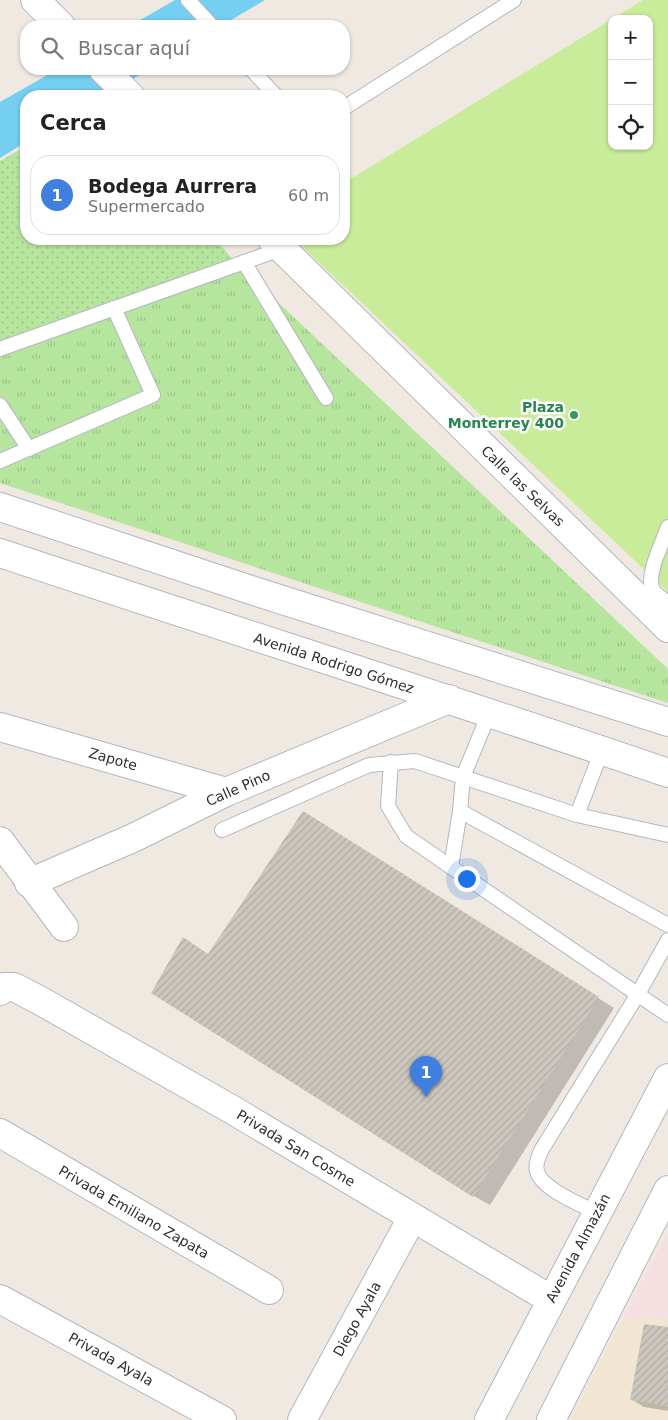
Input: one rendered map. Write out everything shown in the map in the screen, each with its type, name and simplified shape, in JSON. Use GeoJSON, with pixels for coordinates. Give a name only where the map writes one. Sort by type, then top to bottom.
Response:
{"type":"FeatureCollection","features":[{"type":"Feature","properties":{"kind":"street"},"geometry":{"type":"LineString","coordinates":[[35,0],[55,20]]}},
{"type":"Feature","properties":{"kind":"street"},"geometry":{"type":"LineString","coordinates":[[109,75],[124,90]]}},
{"type":"Feature","properties":{"kind":"street","name":"Calle las Selvas"},"geometry":{"type":"LineString","coordinates":[[277,245],[645,593],[668,628]]}},
{"type":"Feature","properties":{"kind":"street"},"geometry":{"type":"LineString","coordinates":[[0,507],[254,591],[668,722]]}},
{"type":"Feature","properties":{"kind":"street","name":"Avenida Rodrigo Gómez"},"geometry":{"type":"LineString","coordinates":[[0,553],[490,711],[668,773]]}},
{"type":"Feature","properties":{"kind":"street","name":"Calle Pino"},"geometry":{"type":"LineString","coordinates":[[29,883],[132,838],[226,792],[449,699]]}},
{"type":"Feature","properties":{"kind":"street","name":"Zapote"},"geometry":{"type":"LineString","coordinates":[[0,726],[226,792]]}},
{"type":"Feature","properties":{"kind":"street"},"geometry":{"type":"LineString","coordinates":[[0,841],[29,883],[64,928]]}},
{"type":"Feature","properties":{"kind":"street","name":"Privada San Cosme"},"geometry":{"type":"LineString","coordinates":[[0,991],[4,987],[14,987],[39,1000],[231,1109],[550,1299]]}},
{"type":"Feature","properties":{"kind":"street","name":"Avenida Almazán"},"geometry":{"type":"LineString","coordinates":[[489,1420],[550,1299],[668,1078]]}},
{"type":"Feature","properties":{"kind":"street","name":"Privada Emiliano Zapata"},"geometry":{"type":"LineString","coordinates":[[0,1134],[269,1290]]}},
{"type":"Feature","properties":{"kind":"street"},"geometry":{"type":"LineString","coordinates":[[551,1420],[668,1190]]}},
{"type":"Feature","properties":{"kind":"street","name":"Diego Ayala"},"geometry":{"type":"LineString","coordinates":[[302,1420],[412,1218]]}},
{"type":"Feature","properties":{"kind":"street","name":"Privada Ayala"},"geometry":{"type":"LineString","coordinates":[[0,1299],[222,1420]]}},
{"type":"Feature","properties":{"kind":"lane"},"geometry":{"type":"LineString","coordinates":[[350,104],[514,0]]}},
{"type":"Feature","properties":{"kind":"lane"},"geometry":{"type":"LineString","coordinates":[[190,3],[206,20]]}},
{"type":"Feature","properties":{"kind":"lane"},"geometry":{"type":"LineString","coordinates":[[257,75],[270,90]]}},
{"type":"Feature","properties":{"kind":"lane"},"geometry":{"type":"LineString","coordinates":[[0,349],[244,262],[274,245]]}},
{"type":"Feature","properties":{"kind":"lane"},"geometry":{"type":"LineString","coordinates":[[244,262],[326,398]]}},
{"type":"Feature","properties":{"kind":"lane"},"geometry":{"type":"LineString","coordinates":[[0,461],[154,395],[114,308]]}},
{"type":"Feature","properties":{"kind":"lane"},"geometry":{"type":"LineString","coordinates":[[0,406],[28,449]]}},
{"type":"Feature","properties":{"kind":"lane"},"geometry":{"type":"LineString","coordinates":[[668,527],[645,593],[654,592],[668,602]]}},
{"type":"Feature","properties":{"kind":"lane"},"geometry":{"type":"LineString","coordinates":[[451,867],[460,811],[463,777],[490,711]]}},
{"type":"Feature","properties":{"kind":"lane"},"geometry":{"type":"LineString","coordinates":[[577,815],[602,750]]}},
{"type":"Feature","properties":{"kind":"lane"},"geometry":{"type":"LineString","coordinates":[[222,830],[369,765],[415,761],[577,815],[668,835]]}},
{"type":"Feature","properties":{"kind":"lane"},"geometry":{"type":"LineString","coordinates":[[391,762],[388,806],[406,836],[668,1015]]}},
{"type":"Feature","properties":{"kind":"lane"},"geometry":{"type":"LineString","coordinates":[[460,811],[668,925]]}},
{"type":"Feature","properties":{"kind":"lane"},"geometry":{"type":"LineString","coordinates":[[597,1213],[549,1187],[541,1180],[537,1171],[538,1159],[542,1149],[638,994],[668,940]]}},
{"type":"Feature","properties":{"kind":"shaded area"},"geometry":{"type":"Polygon","coordinates":[[[668,1233],[668,1318],[623,1319],[637,1291],[668,1233]]]}},
{"type":"Feature","properties":{"kind":"shaded area"},"geometry":{"type":"Polygon","coordinates":[[[668,1318],[668,1420],[571,1420],[623,1319],[668,1318]]]}},
{"type":"Feature","properties":{"kind":"green space","name":"Plaza Monterrey 400"},"geometry":{"type":"Polygon","coordinates":[[[643,0],[668,0],[668,592],[300,245],[350,245],[350,179],[608,21],[608,150],[653,150],[653,15],[618,15],[643,0]]]}},
{"type":"Feature","properties":{"kind":"green space"},"geometry":{"type":"Polygon","coordinates":[[[20,149],[20,245],[221,245],[233,260],[0,343],[0,161],[20,149]]]}},
{"type":"Feature","properties":{"kind":"green space"},"geometry":{"type":"Polygon","coordinates":[[[233,260],[668,669],[668,703],[0,483],[0,343],[233,260]]]}},
{"type":"Feature","properties":{"kind":"water"},"geometry":{"type":"Polygon","coordinates":[[[175,0],[265,0],[231,20],[140,20],[175,0]]]}},
{"type":"Feature","properties":{"kind":"water"},"geometry":{"type":"Polygon","coordinates":[[[47,75],[140,75],[113,90],[21,90],[47,75]]]}},
{"type":"Feature","properties":{"kind":"water"},"geometry":{"type":"Polygon","coordinates":[[[20,91],[20,146],[0,158],[0,102],[20,91]]]}},
{"type":"Feature","properties":{"kind":"building"},"geometry":{"type":"Polygon","coordinates":[[[303,811],[599,997],[473,1197],[151,993],[183,937],[208,954],[303,811]]]}},
{"type":"Feature","properties":{"kind":"building"},"geometry":{"type":"Polygon","coordinates":[[[644,1324],[668,1327],[668,1406],[630,1400],[644,1324]]]}},
{"type":"Feature","properties":{"kind":"place","name":"Plaza Monterrey 400"},"geometry":{"type":"Point","coordinates":[574,415]}},
{"type":"Feature","properties":{"kind":"place","name":"Bodega Aurrera"},"geometry":{"type":"Point","coordinates":[426,1097]}}]}
